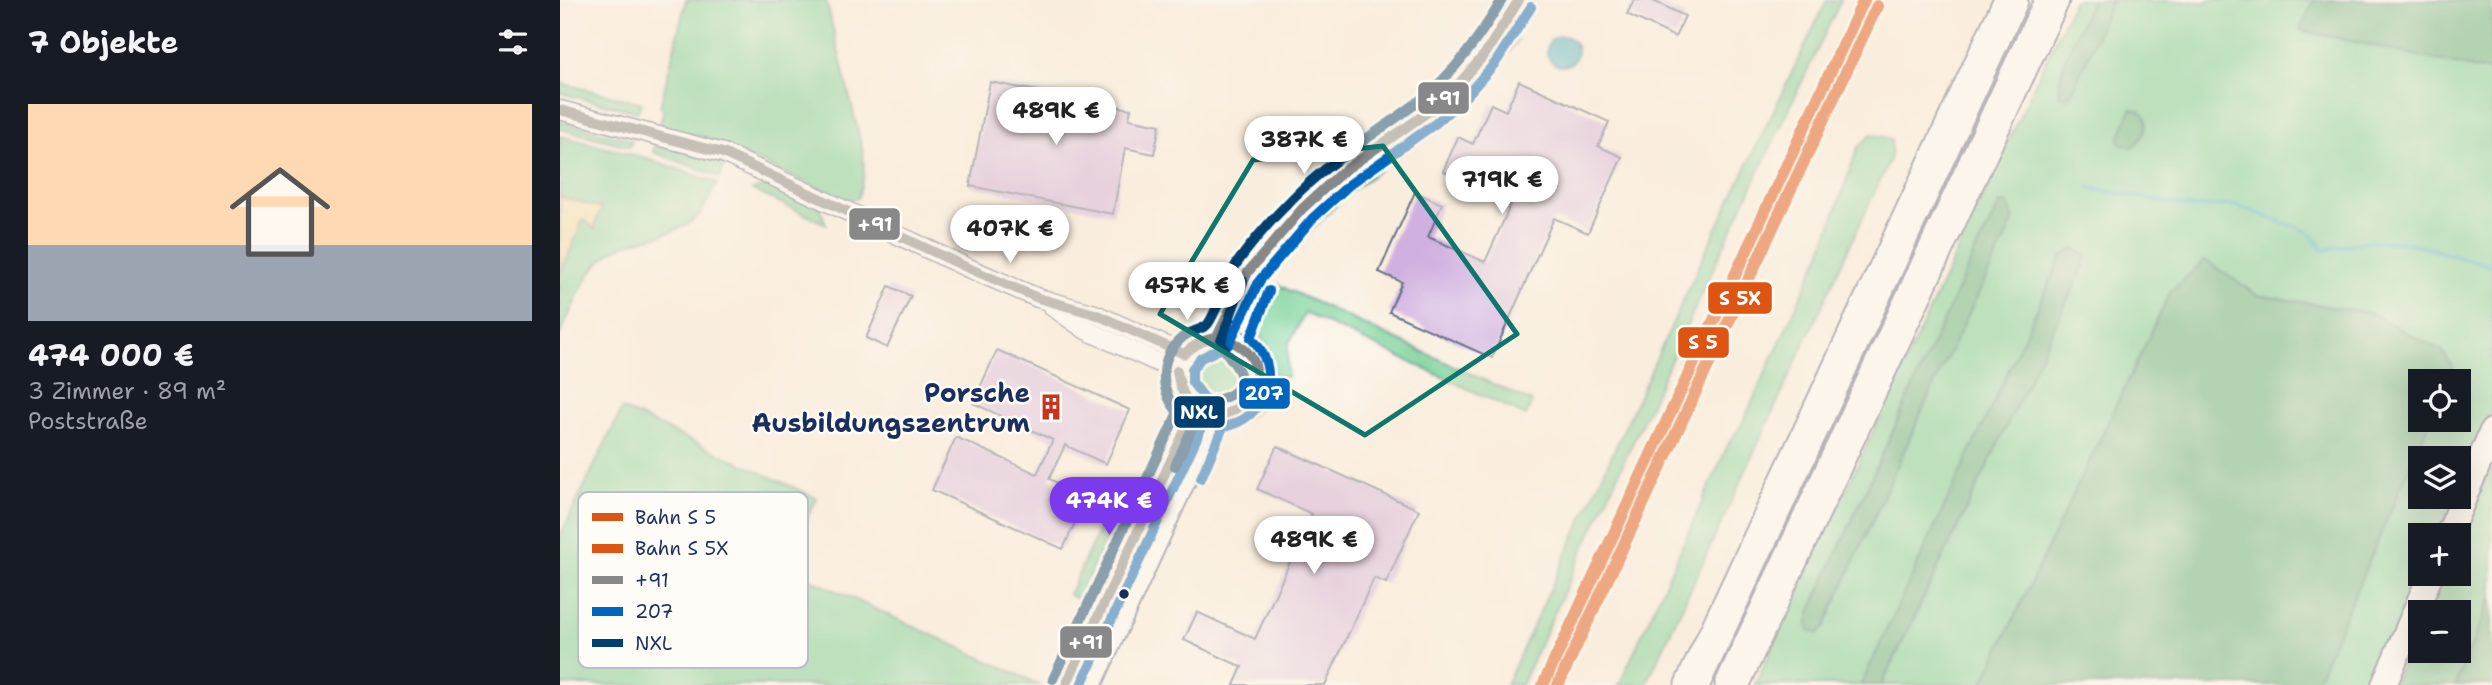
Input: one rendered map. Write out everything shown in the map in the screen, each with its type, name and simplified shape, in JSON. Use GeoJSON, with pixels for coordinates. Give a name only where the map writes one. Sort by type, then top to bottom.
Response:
{"type":"FeatureCollection","features":[{"type":"Feature","properties":{"kind":"highway"},"geometry":{"type":"LineString","coordinates":[[1692,685],[2011,0]]}},
{"type":"Feature","properties":{"kind":"highway"},"geometry":{"type":"LineString","coordinates":[[1732,685],[2052,0]]}},
{"type":"Feature","properties":{"kind":"street"},"geometry":{"type":"LineString","coordinates":[[1226,339],[1275,241],[1302,209],[1330,182],[1428,112],[1458,85],[1485,54],[1519,0]]}},
{"type":"Feature","properties":{"kind":"street"},"geometry":{"type":"LineString","coordinates":[[560,110],[723,153],[966,267],[1038,298],[1095,314],[1181,363]]}},
{"type":"Feature","properties":{"kind":"street"},"geometry":{"type":"LineString","coordinates":[[1226,339],[1242,347],[1254,363],[1253,389],[1241,406],[1225,414],[1204,412],[1181,393],[1181,363],[1194,344],[1226,339]]}},
{"type":"Feature","properties":{"kind":"street"},"geometry":{"type":"LineString","coordinates":[[1066,685],[1204,412]]}},
{"type":"Feature","properties":{"kind":"street"},"geometry":{"type":"LineString","coordinates":[[1088,685],[1204,412]]}},
{"type":"Feature","properties":{"kind":"street"},"geometry":{"type":"LineString","coordinates":[[2453,523],[2492,431]]}},
{"type":"Feature","properties":{"kind":"street"},"geometry":{"type":"LineString","coordinates":[[2384,685],[2426,586]]}},
{"type":"Feature","properties":{"kind":"highlighted area"},"geometry":{"type":"Polygon","coordinates":[[[1383,146],[1517,334],[1365,435],[1160,314],[1253,160],[1383,146]]]}},
{"type":"Feature","properties":{"kind":"green space"},"geometry":{"type":"Polygon","coordinates":[[[686,0],[826,0],[863,152],[864,175],[858,198],[847,201],[704,137],[660,124],[664,109],[660,107],[686,0]]]}},
{"type":"Feature","properties":{"kind":"green space"},"geometry":{"type":"Polygon","coordinates":[[[1827,0],[1841,0],[1725,243],[1521,685],[1506,685],[1711,240],[1827,0]]]}},
{"type":"Feature","properties":{"kind":"green space"},"geometry":{"type":"Polygon","coordinates":[[[2074,0],[2092,0],[2061,72],[2060,95],[2068,97],[2074,89],[2112,0],[2314,0],[2300,30],[2492,72],[2492,408],[2471,458],[2471,446],[2419,446],[2425,432],[2471,432],[2471,369],[2452,369],[2442,351],[2370,313],[2257,295],[2205,260],[2171,291],[1982,685],[1882,685],[2047,341],[2062,256],[1861,685],[1755,685],[2074,0]],[[2007,203],[1994,215],[1974,254],[1810,612],[1808,623],[1824,628],[1930,393],[2014,219],[2007,203]]]}},
{"type":"Feature","properties":{"kind":"green space"},"geometry":{"type":"Polygon","coordinates":[[[2092,0],[2112,0],[2074,89],[2064,98],[2060,96],[2061,73],[2092,0]]]}},
{"type":"Feature","properties":{"kind":"green space"},"geometry":{"type":"Polygon","coordinates":[[[2314,0],[2492,0],[2492,72],[2300,30],[2314,0]]]}},
{"type":"Feature","properties":{"kind":"green space"},"geometry":{"type":"Polygon","coordinates":[[[1518,40],[1489,77],[1457,110],[1384,166],[1379,157],[1502,45],[1518,40]]]}},
{"type":"Feature","properties":{"kind":"green space"},"geometry":{"type":"Polygon","coordinates":[[[560,83],[642,103],[637,112],[560,93],[560,83]]]}},
{"type":"Feature","properties":{"kind":"green space"},"geometry":{"type":"Polygon","coordinates":[[[2131,109],[2142,112],[2146,121],[2142,136],[2132,147],[2120,143],[2119,138],[2131,109]]]}},
{"type":"Feature","properties":{"kind":"green space"},"geometry":{"type":"Polygon","coordinates":[[[560,121],[632,140],[630,146],[560,129],[560,121]]]}},
{"type":"Feature","properties":{"kind":"green space"},"geometry":{"type":"Polygon","coordinates":[[[1872,134],[1891,139],[1891,157],[1646,685],[1619,685],[1729,443],[1742,424],[1820,255],[1858,147],[1872,134]]]}},
{"type":"Feature","properties":{"kind":"green space"},"geometry":{"type":"Polygon","coordinates":[[[560,136],[650,159],[717,183],[706,205],[688,224],[627,244],[605,257],[584,283],[560,335],[560,273],[581,221],[583,219],[594,229],[601,208],[560,197],[560,136]]]}},
{"type":"Feature","properties":{"kind":"green space"},"geometry":{"type":"Polygon","coordinates":[[[655,145],[722,162],[720,177],[653,152],[655,145]]]}},
{"type":"Feature","properties":{"kind":"green space"},"geometry":{"type":"Polygon","coordinates":[[[1376,159],[1382,168],[1347,194],[1300,241],[1298,229],[1312,213],[1376,159]]]}},
{"type":"Feature","properties":{"kind":"green space"},"geometry":{"type":"Polygon","coordinates":[[[773,184],[819,206],[826,224],[752,190],[773,184]]]}},
{"type":"Feature","properties":{"kind":"green space"},"geometry":{"type":"Polygon","coordinates":[[[2007,203],[2014,219],[2008,233],[1930,393],[1824,628],[1818,634],[1809,630],[1810,612],[1974,254],[2000,204],[2007,203]]]}},
{"type":"Feature","properties":{"kind":"green space"},"geometry":{"type":"Polygon","coordinates":[[[2073,249],[2086,257],[2086,262],[1882,685],[1861,685],[2062,256],[2073,249]]]}},
{"type":"Feature","properties":{"kind":"green space"},"geometry":{"type":"Polygon","coordinates":[[[2205,260],[2257,295],[2370,313],[2442,351],[2453,367],[2408,369],[2408,432],[2425,432],[2419,446],[2408,446],[2408,471],[2315,685],[1982,685],[2171,291],[2205,260]]]}},
{"type":"Feature","properties":{"kind":"green space"},"geometry":{"type":"Polygon","coordinates":[[[1278,285],[1532,402],[1526,416],[1305,313],[1288,345],[1287,377],[1274,376],[1270,350],[1258,334],[1257,323],[1278,285]]]}},
{"type":"Feature","properties":{"kind":"green space"},"geometry":{"type":"Polygon","coordinates":[[[1258,295],[1263,297],[1253,315],[1250,330],[1265,358],[1267,390],[1253,414],[1218,435],[1201,473],[1197,471],[1214,435],[1246,417],[1261,398],[1265,384],[1265,368],[1263,358],[1248,331],[1250,314],[1258,295]]]}},
{"type":"Feature","properties":{"kind":"green space"},"geometry":{"type":"Polygon","coordinates":[[[1214,351],[1231,359],[1239,376],[1231,393],[1214,401],[1197,393],[1189,376],[1197,359],[1214,351]]]}},
{"type":"Feature","properties":{"kind":"green space"},"geometry":{"type":"Polygon","coordinates":[[[622,409],[804,492],[581,492],[622,409]]]}},
{"type":"Feature","properties":{"kind":"green space"},"geometry":{"type":"Polygon","coordinates":[[[2492,451],[2492,596],[2471,647],[2471,600],[2428,600],[2434,586],[2471,586],[2471,523],[2464,523],[2492,451]]]}},
{"type":"Feature","properties":{"kind":"green space"},"geometry":{"type":"Polygon","coordinates":[[[2408,471],[2408,509],[2449,509],[2443,523],[2408,523],[2408,586],[2415,586],[2374,685],[2315,685],[2408,471]]]}},
{"type":"Feature","properties":{"kind":"green space"},"geometry":{"type":"Polygon","coordinates":[[[808,494],[817,498],[808,517],[808,494]]]}},
{"type":"Feature","properties":{"kind":"green space"},"geometry":{"type":"Polygon","coordinates":[[[578,499],[578,668],[808,668],[808,578],[1041,685],[560,685],[560,536],[578,499]]]}},
{"type":"Feature","properties":{"kind":"green space"},"geometry":{"type":"Polygon","coordinates":[[[1107,511],[1118,515],[1079,600],[1069,595],[1107,511]]]}},
{"type":"Feature","properties":{"kind":"green space"},"geometry":{"type":"Polygon","coordinates":[[[2492,596],[2492,685],[2455,685],[2464,663],[2471,663],[2471,647],[2492,596]]]}},
{"type":"Feature","properties":{"kind":"green space"},"geometry":{"type":"Polygon","coordinates":[[[2408,648],[2408,663],[2464,663],[2455,685],[2393,685],[2408,648]]]}},
{"type":"Feature","properties":{"kind":"sand"},"geometry":{"type":"Polygon","coordinates":[[[560,197],[602,208],[595,229],[584,220],[581,221],[560,273],[560,197]]]}},
{"type":"Feature","properties":{"kind":"water"},"geometry":{"type":"Polygon","coordinates":[[[1562,36],[1573,40],[1577,51],[1573,62],[1562,66],[1551,62],[1547,51],[1551,40],[1562,36]]]}},
{"type":"Feature","properties":{"kind":"building"},"geometry":{"type":"Polygon","coordinates":[[[1634,0],[1651,0],[1685,16],[1675,37],[1627,14],[1634,0]]]}},
{"type":"Feature","properties":{"kind":"building"},"geometry":{"type":"Polygon","coordinates":[[[1519,81],[1609,122],[1598,146],[1622,157],[1588,233],[1554,218],[1492,358],[1389,312],[1402,282],[1379,272],[1415,192],[1442,204],[1428,237],[1485,262],[1512,202],[1443,171],[1458,137],[1473,144],[1491,104],[1506,111],[1519,81]]]}},
{"type":"Feature","properties":{"kind":"building"},"geometry":{"type":"Polygon","coordinates":[[[990,82],[1131,109],[1129,119],[1160,125],[1154,154],[1125,148],[1113,214],[970,186],[990,82]]]}},
{"type":"Feature","properties":{"kind":"building"},"geometry":{"type":"Polygon","coordinates":[[[889,286],[911,296],[887,348],[866,338],[889,286]]]}},
{"type":"Feature","properties":{"kind":"building"},"geometry":{"type":"Polygon","coordinates":[[[997,350],[1130,410],[1106,464],[1065,445],[1049,479],[1087,496],[1063,549],[932,490],[956,437],[1037,474],[1053,440],[973,403],[997,350]]]}},
{"type":"Feature","properties":{"kind":"building"},"geometry":{"type":"Polygon","coordinates":[[[1277,446],[1419,510],[1386,583],[1374,578],[1325,685],[1234,685],[1242,667],[1184,640],[1197,612],[1255,639],[1312,514],[1257,489],[1277,446]]]}},
{"type":"Feature","properties":{"kind":"waterway"},"geometry":{"type":"LineString","coordinates":[[2089,188],[2191,207],[2235,205],[2309,232],[2323,250],[2368,241],[2410,243],[2492,266]]}},
{"type":"Feature","properties":{"kind":"transit line","name":"NXL"},"geometry":{"type":"LineString","coordinates":[[1053,679],[1178,412],[1171,403],[1164,383],[1169,354],[1186,335],[1207,325],[1237,263],[1285,206],[1322,172],[1418,102],[1443,80],[1465,55],[1502,0]]}},
{"type":"Feature","properties":{"kind":"transit line","name":"+91"},"geometry":{"type":"LineString","coordinates":[[1217,337],[1248,272],[1302,209],[1341,173],[1428,112],[1458,85],[1485,54],[1519,0]]}},
{"type":"Feature","properties":{"kind":"transit line"},"geometry":{"type":"LineString","coordinates":[[1543,685],[1864,0]]}},
{"type":"Feature","properties":{"kind":"transit line"},"geometry":{"type":"LineString","coordinates":[[1558,685],[1877,6]]}},
{"type":"Feature","properties":{"kind":"transit line","name":"207"},"geometry":{"type":"LineString","coordinates":[[1081,685],[1208,414],[1208,403],[1192,382],[1192,369],[1201,358],[1228,345],[1260,280],[1312,219],[1350,184],[1436,123],[1467,95],[1496,62],[1531,7]]}},
{"type":"Feature","properties":{"kind":"transit line","name":"+91"},"geometry":{"type":"LineString","coordinates":[[560,110],[723,153],[966,267],[1038,298],[1095,314],[1184,354]]}},
{"type":"Feature","properties":{"kind":"transit line","name":"NXL"},"geometry":{"type":"LineString","coordinates":[[1175,466],[1202,406],[1229,396],[1239,386],[1240,373],[1221,341],[1243,281]]}},
{"type":"Feature","properties":{"kind":"transit line","name":"207"},"geometry":{"type":"LineString","coordinates":[[1201,478],[1223,427],[1250,414],[1266,391],[1267,364],[1251,338],[1269,291]]}},
{"type":"Feature","properties":{"kind":"transit line","name":"+91"},"geometry":{"type":"LineString","coordinates":[[1177,371],[1187,400],[1202,414],[1220,415],[1237,408],[1250,393],[1256,376],[1251,358],[1233,342],[1213,338],[1195,345],[1184,354]]}},
{"type":"Feature","properties":{"kind":"transit line","name":"+91"},"geometry":{"type":"LineString","coordinates":[[1066,685],[1195,409]]}},
{"type":"Feature","properties":{"kind":"place","name":"Porsche Ausbildungszentrum"},"geometry":{"type":"Point","coordinates":[1051,407]}}]}
